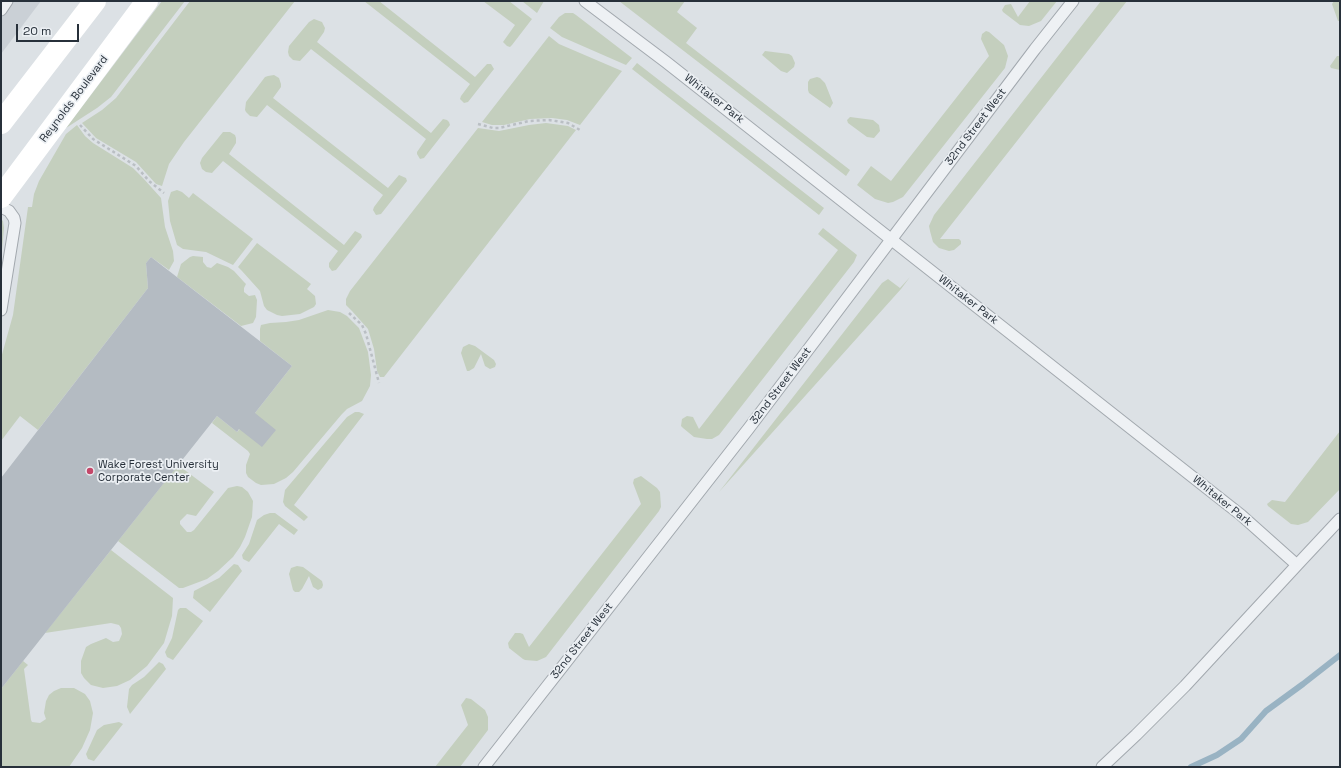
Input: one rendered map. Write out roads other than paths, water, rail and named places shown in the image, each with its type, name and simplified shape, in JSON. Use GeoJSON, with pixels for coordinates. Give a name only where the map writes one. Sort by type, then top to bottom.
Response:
{"type":"FeatureCollection","features":[{"type":"Feature","properties":{"kind":"main road"},"geometry":{"type":"LineString","coordinates":[[1,123],[95,1]]}},
{"type":"Feature","properties":{"kind":"main road","name":"Reynolds Boulevard"},"geometry":{"type":"LineString","coordinates":[[1,197],[147,1]]}},
{"type":"Feature","properties":{"kind":"lane"},"geometry":{"type":"LineString","coordinates":[[1,10],[8,1]]}},
{"type":"Feature","properties":{"kind":"lane","name":"Whitaker Park"},"geometry":{"type":"LineString","coordinates":[[586,1],[1235,510],[1297,565]]}},
{"type":"Feature","properties":{"kind":"lane","name":"32nd Street West"},"geometry":{"type":"LineString","coordinates":[[484,767],[749,428],[1035,49],[1073,1]]}},
{"type":"Feature","properties":{"kind":"lane"},"geometry":{"type":"LineString","coordinates":[[1,207],[9,211],[14,218],[15,223],[1,310]]}},
{"type":"Feature","properties":{"kind":"lane"},"geometry":{"type":"LineString","coordinates":[[1102,767],[1185,686],[1340,519]]}},
{"type":"Feature","properties":{"kind":"waterway"},"geometry":{"type":"LineString","coordinates":[[1191,767],[1217,755],[1241,739],[1266,711],[1340,655]]}},
{"type":"Feature","properties":{"kind":"place","name":"Wake Forest University Corporate Center"},"geometry":{"type":"Point","coordinates":[90,471]}}]}
